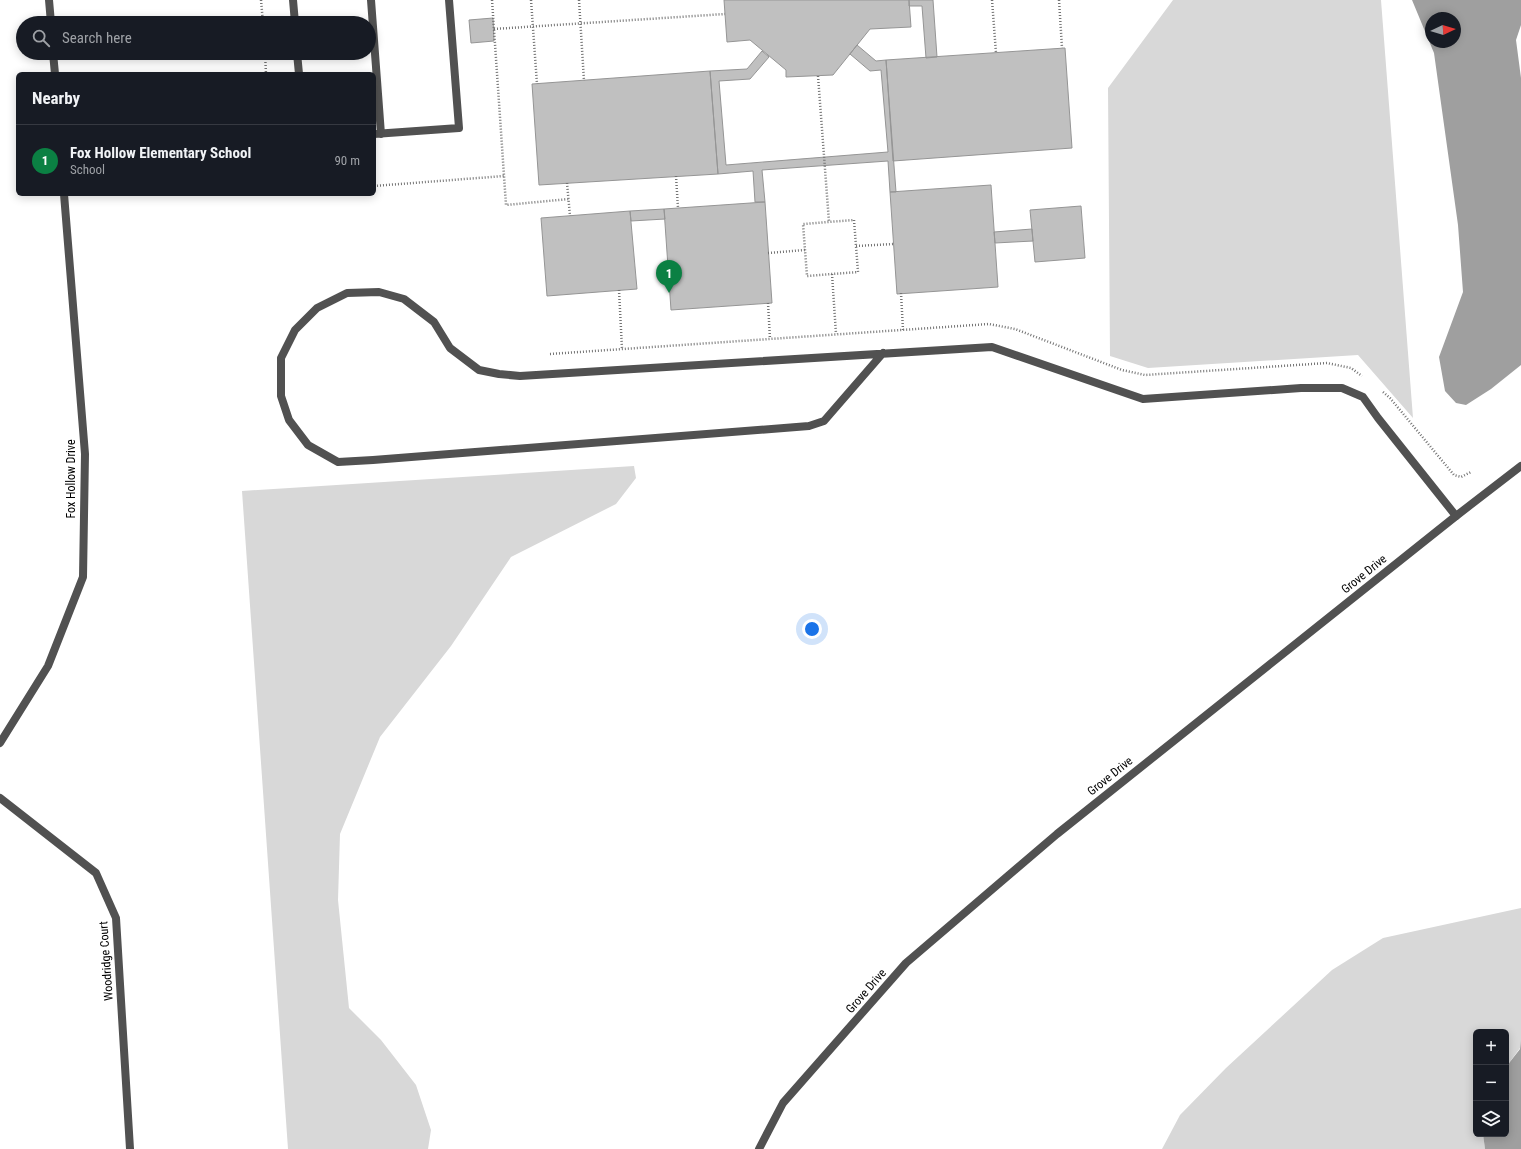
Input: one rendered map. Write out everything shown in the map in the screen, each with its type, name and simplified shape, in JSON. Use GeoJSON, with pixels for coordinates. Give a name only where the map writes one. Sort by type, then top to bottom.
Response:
{"type":"FeatureCollection","features":[{"type":"Feature","properties":{"kind":"street"},"geometry":{"type":"LineString","coordinates":[[49,0],[50,16]]}},
{"type":"Feature","properties":{"kind":"street"},"geometry":{"type":"LineString","coordinates":[[293,0],[294,16]]}},
{"type":"Feature","properties":{"kind":"street"},"geometry":{"type":"LineString","coordinates":[[371,0],[372,16]]}},
{"type":"Feature","properties":{"kind":"street"},"geometry":{"type":"LineString","coordinates":[[376,112],[377,134],[459,128],[449,0]]}},
{"type":"Feature","properties":{"kind":"street"},"geometry":{"type":"LineString","coordinates":[[54,60],[55,72]]}},
{"type":"Feature","properties":{"kind":"street"},"geometry":{"type":"LineString","coordinates":[[298,60],[299,72]]}},
{"type":"Feature","properties":{"kind":"street"},"geometry":{"type":"LineString","coordinates":[[374,60],[374,72]]}},
{"type":"Feature","properties":{"kind":"street","name":"Fox Hollow Drive"},"geometry":{"type":"LineString","coordinates":[[0,743],[48,666],[83,577],[85,454],[64,196]]}},
{"type":"Feature","properties":{"kind":"street"},"geometry":{"type":"LineString","coordinates":[[883,353],[824,421],[809,426],[373,460],[338,462],[308,445],[289,420],[281,396],[282,358],[295,330],[317,308],[346,293],[379,292],[404,299],[434,322],[450,348],[478,370],[520,376],[883,353],[992,347],[1144,398],[1301,388],[1342,388],[1363,397],[1456,516]]}},
{"type":"Feature","properties":{"kind":"street","name":"Grove Drive"},"geometry":{"type":"LineString","coordinates":[[759,1149],[783,1103],[906,963],[1057,834],[1456,516],[1521,466]]}},
{"type":"Feature","properties":{"kind":"street","name":"Woodridge Court"},"geometry":{"type":"LineString","coordinates":[[0,798],[96,873],[116,918],[130,1149]]}},
{"type":"Feature","properties":{"kind":"path"},"geometry":{"type":"LineString","coordinates":[[261,0],[262,16]]}},
{"type":"Feature","properties":{"kind":"path"},"geometry":{"type":"LineString","coordinates":[[492,0],[506,205],[569,199]]}},
{"type":"Feature","properties":{"kind":"path"},"geometry":{"type":"LineString","coordinates":[[531,0],[537,84]]}},
{"type":"Feature","properties":{"kind":"path"},"geometry":{"type":"LineString","coordinates":[[579,0],[584,81]]}},
{"type":"Feature","properties":{"kind":"path"},"geometry":{"type":"LineString","coordinates":[[992,0],[996,53]]}},
{"type":"Feature","properties":{"kind":"path"},"geometry":{"type":"LineString","coordinates":[[1059,0],[1062,48]]}},
{"type":"Feature","properties":{"kind":"path"},"geometry":{"type":"LineString","coordinates":[[494,29],[725,14]]}},
{"type":"Feature","properties":{"kind":"path"},"geometry":{"type":"LineString","coordinates":[[265,60],[266,72]]}},
{"type":"Feature","properties":{"kind":"path"},"geometry":{"type":"LineString","coordinates":[[818,76],[829,222]]}},
{"type":"Feature","properties":{"kind":"path"},"geometry":{"type":"LineString","coordinates":[[376,186],[504,176]]}},
{"type":"Feature","properties":{"kind":"path"},"geometry":{"type":"LineString","coordinates":[[676,176],[678,208]]}},
{"type":"Feature","properties":{"kind":"path"},"geometry":{"type":"LineString","coordinates":[[567,183],[570,216]]}},
{"type":"Feature","properties":{"kind":"path"},"geometry":{"type":"LineString","coordinates":[[854,220],[856,246],[858,272],[807,276],[803,224],[854,220]]}},
{"type":"Feature","properties":{"kind":"path"},"geometry":{"type":"LineString","coordinates":[[856,246],[894,244]]}},
{"type":"Feature","properties":{"kind":"path"},"geometry":{"type":"LineString","coordinates":[[768,253],[805,250]]}},
{"type":"Feature","properties":{"kind":"path"},"geometry":{"type":"LineString","coordinates":[[832,274],[836,334]]}},
{"type":"Feature","properties":{"kind":"path"},"geometry":{"type":"LineString","coordinates":[[619,290],[622,348]]}},
{"type":"Feature","properties":{"kind":"path"},"geometry":{"type":"LineString","coordinates":[[901,294],[903,330]]}},
{"type":"Feature","properties":{"kind":"path"},"geometry":{"type":"LineString","coordinates":[[768,303],[770,339]]}},
{"type":"Feature","properties":{"kind":"shaded area"},"geometry":{"type":"Polygon","coordinates":[[[1173,0],[1381,0],[1413,418],[1358,355],[1148,368],[1110,356],[1108,88],[1173,0]]]}},
{"type":"Feature","properties":{"kind":"shaded area"},"geometry":{"type":"Polygon","coordinates":[[[1412,0],[1521,0],[1521,25],[1516,40],[1521,78],[1521,365],[1491,389],[1466,405],[1456,403],[1445,391],[1439,357],[1463,292],[1458,225],[1434,53],[1432,48],[1461,48],[1461,12],[1425,12],[1425,31],[1412,0]]]}},
{"type":"Feature","properties":{"kind":"shaded area"},"geometry":{"type":"Polygon","coordinates":[[[634,466],[636,478],[616,504],[511,557],[451,646],[380,737],[340,834],[338,900],[349,1008],[381,1040],[416,1085],[431,1130],[428,1149],[288,1149],[242,491],[634,466]]]}},
{"type":"Feature","properties":{"kind":"shaded area"},"geometry":{"type":"Polygon","coordinates":[[[1521,908],[1520,1048],[1509,1063],[1509,1029],[1473,1029],[1473,1137],[1483,1137],[1485,1149],[1162,1149],[1180,1115],[1226,1068],[1332,970],[1383,938],[1521,908]]]}},
{"type":"Feature","properties":{"kind":"shaded area"},"geometry":{"type":"Polygon","coordinates":[[[1521,1040],[1521,1149],[1485,1149],[1483,1137],[1509,1137],[1509,1063],[1520,1049],[1521,1040]]]}},
{"type":"Feature","properties":{"kind":"building"},"geometry":{"type":"Polygon","coordinates":[[[724,0],[909,0],[911,27],[870,29],[833,75],[786,77],[786,70],[750,40],[727,42],[724,0]]]}},
{"type":"Feature","properties":{"kind":"building"},"geometry":{"type":"Polygon","coordinates":[[[909,0],[933,0],[937,57],[926,58],[922,6],[909,6],[909,0]]]}},
{"type":"Feature","properties":{"kind":"building"},"geometry":{"type":"Polygon","coordinates":[[[493,18],[494,41],[471,43],[469,20],[493,18]]]}},
{"type":"Feature","properties":{"kind":"building"},"geometry":{"type":"Polygon","coordinates":[[[857,45],[876,61],[886,60],[896,192],[890,192],[888,161],[762,170],[765,202],[755,202],[753,171],[718,174],[710,71],[747,69],[762,51],[769,57],[750,79],[719,81],[726,165],[888,152],[881,70],[870,71],[850,54],[857,45]]]}},
{"type":"Feature","properties":{"kind":"building"},"geometry":{"type":"Polygon","coordinates":[[[1065,48],[1072,148],[893,161],[886,60],[1065,48]]]}},
{"type":"Feature","properties":{"kind":"building"},"geometry":{"type":"Polygon","coordinates":[[[710,71],[718,174],[539,185],[532,84],[710,71]]]}},
{"type":"Feature","properties":{"kind":"building"},"geometry":{"type":"Polygon","coordinates":[[[991,185],[998,287],[897,294],[890,192],[991,185]]]}},
{"type":"Feature","properties":{"kind":"building"},"geometry":{"type":"Polygon","coordinates":[[[765,202],[772,303],[671,310],[664,209],[765,202]]]}},
{"type":"Feature","properties":{"kind":"building"},"geometry":{"type":"Polygon","coordinates":[[[1081,206],[1085,258],[1035,262],[1030,210],[1081,206]]]}},
{"type":"Feature","properties":{"kind":"building"},"geometry":{"type":"Polygon","coordinates":[[[664,209],[665,219],[631,221],[630,211],[664,209]]]}},
{"type":"Feature","properties":{"kind":"building"},"geometry":{"type":"Polygon","coordinates":[[[630,211],[637,289],[547,296],[541,218],[630,211]]]}},
{"type":"Feature","properties":{"kind":"building"},"geometry":{"type":"Polygon","coordinates":[[[1032,229],[1033,241],[995,243],[994,232],[1032,229]]]}},
{"type":"Feature","properties":{"kind":"place","name":"Fox Hollow Elementary School"},"geometry":{"type":"Point","coordinates":[669,293]}}]}
